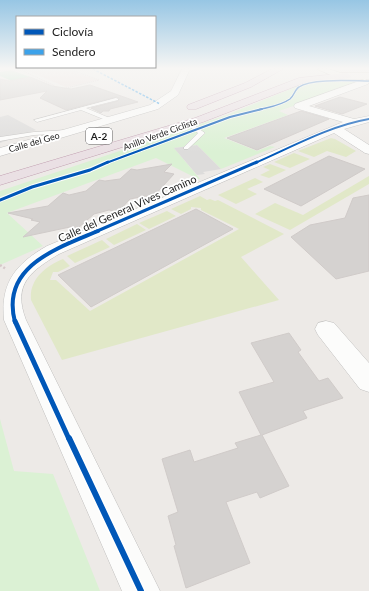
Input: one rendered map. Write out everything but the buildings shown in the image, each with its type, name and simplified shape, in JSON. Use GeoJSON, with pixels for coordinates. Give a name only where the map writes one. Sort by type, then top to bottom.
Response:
{"type":"FeatureCollection","features":[{"type":"Feature","properties":{"kind":"highway"},"geometry":{"type":"LineString","coordinates":[[197,105],[215,97]]}},
{"type":"Feature","properties":{"kind":"highway"},"geometry":{"type":"LineString","coordinates":[[182,110],[218,97]]}},
{"type":"Feature","properties":{"kind":"highway","name":"A-2"},"geometry":{"type":"LineString","coordinates":[[0,178],[208,109],[238,97]]}},
{"type":"Feature","properties":{"kind":"highway"},"geometry":{"type":"LineString","coordinates":[[0,181],[193,122],[259,97]]}},
{"type":"Feature","properties":{"kind":"highway"},"geometry":{"type":"LineString","coordinates":[[139,124],[153,113]]}},
{"type":"Feature","properties":{"kind":"street","name":"Calle del Geo"},"geometry":{"type":"LineString","coordinates":[[0,152],[110,120],[153,113],[160,104],[169,97]]}},
{"type":"Feature","properties":{"kind":"street"},"geometry":{"type":"LineString","coordinates":[[322,97],[299,106],[353,123],[369,150]]}},
{"type":"Feature","properties":{"kind":"street","name":"Calle del General Vives Camino"},"geometry":{"type":"LineString","coordinates":[[141,591],[24,342],[12,309],[10,296],[14,284],[24,271],[37,260],[53,250],[353,123]]}},
{"type":"Feature","properties":{"kind":"street"},"geometry":{"type":"LineString","coordinates":[[326,329],[369,381]]}},
{"type":"Feature","properties":{"kind":"lane"},"geometry":{"type":"LineString","coordinates":[[37,120],[116,99]]}},
{"type":"Feature","properties":{"kind":"lane"},"geometry":{"type":"LineString","coordinates":[[81,108],[110,120]]}},
{"type":"Feature","properties":{"kind":"lane"},"geometry":{"type":"LineString","coordinates":[[186,148],[202,133],[193,127]]}},
{"type":"Feature","properties":{"kind":"lane","name":"Calle del Geo"},"geometry":{"type":"LineString","coordinates":[[0,139],[11,136],[69,132]]}},
{"type":"Feature","properties":{"kind":"green space"},"geometry":{"type":"Polygon","coordinates":[[[272,97],[319,97],[279,111],[288,115],[224,138],[257,151],[270,146],[275,147],[221,169],[197,145],[174,148],[200,179],[156,158],[7,213],[43,246],[0,265],[0,191],[227,115],[272,97]]]}},
{"type":"Feature","properties":{"kind":"green space"},"geometry":{"type":"Polygon","coordinates":[[[331,138],[356,151],[346,157],[327,151],[314,157],[298,151],[331,138]]]}},
{"type":"Feature","properties":{"kind":"green space"},"geometry":{"type":"Polygon","coordinates":[[[294,153],[310,159],[290,168],[274,162],[294,153]]]}},
{"type":"Feature","properties":{"kind":"green space"},"geometry":{"type":"Polygon","coordinates":[[[270,164],[286,170],[269,178],[260,175],[270,170],[263,167],[270,164]]]}},
{"type":"Feature","properties":{"kind":"green space"},"geometry":{"type":"Polygon","coordinates":[[[369,176],[369,184],[290,230],[255,214],[275,203],[303,215],[369,176]]]}},
{"type":"Feature","properties":{"kind":"green space"},"geometry":{"type":"Polygon","coordinates":[[[255,178],[263,182],[247,189],[257,194],[236,204],[218,195],[255,178]]]}},
{"type":"Feature","properties":{"kind":"green space"},"geometry":{"type":"Polygon","coordinates":[[[200,196],[207,200],[218,200],[284,234],[241,257],[279,300],[62,360],[31,300],[33,286],[40,274],[51,265],[63,259],[70,266],[58,272],[53,272],[50,280],[56,280],[90,311],[239,229],[201,210],[201,208],[191,207],[191,209],[181,214],[171,209],[200,196]]]}},
{"type":"Feature","properties":{"kind":"green space"},"geometry":{"type":"Polygon","coordinates":[[[167,211],[176,216],[149,229],[139,223],[167,211]]]}},
{"type":"Feature","properties":{"kind":"green space"},"geometry":{"type":"Polygon","coordinates":[[[137,224],[146,230],[114,245],[106,239],[137,224]]]}},
{"type":"Feature","properties":{"kind":"green space"},"geometry":{"type":"Polygon","coordinates":[[[102,240],[110,247],[75,263],[67,256],[102,240]]]}},
{"type":"Feature","properties":{"kind":"green space"},"geometry":{"type":"Polygon","coordinates":[[[0,419],[14,471],[53,474],[100,591],[0,591],[0,419]]]}},
{"type":"Feature","properties":{"kind":"shaded area"},"geometry":{"type":"Polygon","coordinates":[[[8,115],[36,130],[0,143],[0,117],[8,115]]]}},
{"type":"Feature","properties":{"kind":"shaded area"},"geometry":{"type":"Polygon","coordinates":[[[197,145],[221,169],[203,172],[205,174],[197,175],[174,148],[197,145]]]}},
{"type":"Feature","properties":{"kind":"marked path"},"geometry":{"type":"LineString","coordinates":[[146,97],[160,104]]}},
{"type":"Feature","properties":{"kind":"cycle path","name":"Anillo Verde Ciclista"},"geometry":{"type":"LineString","coordinates":[[0,200],[32,187],[90,170],[115,159],[230,117],[279,105],[292,97]]}},
{"type":"Feature","properties":{"kind":"cycle path"},"geometry":{"type":"LineString","coordinates":[[141,591],[24,342],[11,308],[11,289],[15,281],[32,263],[53,250],[324,133],[353,122],[369,119]]}}]}
